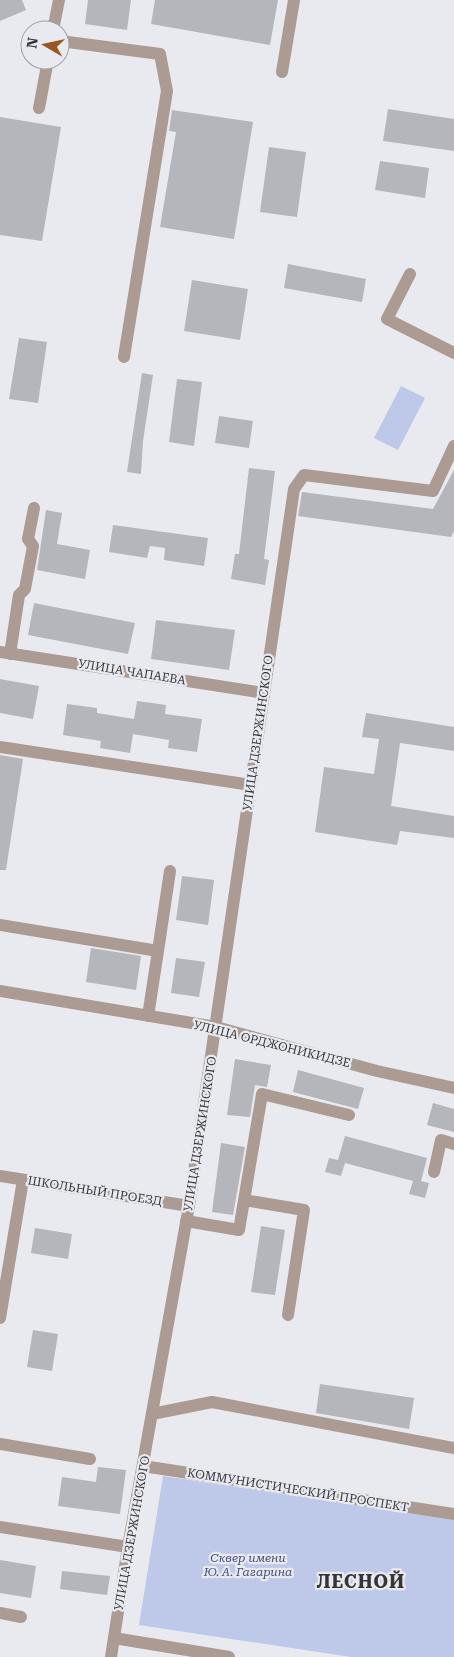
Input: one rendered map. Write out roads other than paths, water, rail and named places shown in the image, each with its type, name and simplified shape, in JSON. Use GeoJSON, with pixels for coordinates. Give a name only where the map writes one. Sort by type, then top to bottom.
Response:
{"type":"FeatureCollection","features":[{"type":"Feature","properties":{"kind":"street"},"geometry":{"type":"LineString","coordinates":[[56,20],[59,0]]}},
{"type":"Feature","properties":{"kind":"street"},"geometry":{"type":"LineString","coordinates":[[282,72],[294,0]]}},
{"type":"Feature","properties":{"kind":"street"},"geometry":{"type":"LineString","coordinates":[[70,42],[160,54],[167,91],[124,357]]}},
{"type":"Feature","properties":{"kind":"street"},"geometry":{"type":"LineString","coordinates":[[39,108],[46,70]]}},
{"type":"Feature","properties":{"kind":"street"},"geometry":{"type":"LineString","coordinates":[[410,274],[388,319],[454,353]]}},
{"type":"Feature","properties":{"kind":"street","name":"УЛИЦА ДЗЕРЖИНСКОГО"},"geometry":{"type":"LineString","coordinates":[[111,1657],[142,1466],[189,1206],[294,489],[304,475],[434,491],[454,446]]}},
{"type":"Feature","properties":{"kind":"street"},"geometry":{"type":"LineString","coordinates":[[5,653],[19,595],[24,589],[33,546],[28,539],[34,508]]}},
{"type":"Feature","properties":{"kind":"street","name":"УЛИЦА ЧАПАЕВА"},"geometry":{"type":"LineString","coordinates":[[5,653],[264,693]]}},
{"type":"Feature","properties":{"kind":"street"},"geometry":{"type":"LineString","coordinates":[[0,746],[250,785]]}},
{"type":"Feature","properties":{"kind":"street"},"geometry":{"type":"LineString","coordinates":[[148,1016],[170,871]]}},
{"type":"Feature","properties":{"kind":"street"},"geometry":{"type":"LineString","coordinates":[[0,925],[158,951]]}},
{"type":"Feature","properties":{"kind":"street","name":"УЛИЦА ОРДЖОНИКИДЗЕ"},"geometry":{"type":"LineString","coordinates":[[0,991],[216,1027],[377,1070],[454,1088]]}},
{"type":"Feature","properties":{"kind":"street"},"geometry":{"type":"LineString","coordinates":[[186,1221],[239,1230],[262,1094],[349,1114]]}},
{"type":"Feature","properties":{"kind":"street"},"geometry":{"type":"LineString","coordinates":[[434,1172],[440,1140],[454,1144]]}},
{"type":"Feature","properties":{"kind":"street","name":"ШКОЛЬНЫЙ ПРОЕЗД"},"geometry":{"type":"LineString","coordinates":[[0,1176],[189,1206]]}},
{"type":"Feature","properties":{"kind":"street"},"geometry":{"type":"LineString","coordinates":[[0,1318],[23,1180]]}},
{"type":"Feature","properties":{"kind":"street"},"geometry":{"type":"LineString","coordinates":[[244,1200],[304,1210],[288,1315]]}},
{"type":"Feature","properties":{"kind":"street"},"geometry":{"type":"LineString","coordinates":[[152,1414],[212,1402],[454,1448]]}},
{"type":"Feature","properties":{"kind":"street"},"geometry":{"type":"LineString","coordinates":[[0,1444],[90,1459]]}},
{"type":"Feature","properties":{"kind":"street","name":"КОММУНИСТИЧЕСКИЙ ПРОСПЕКТ"},"geometry":{"type":"LineString","coordinates":[[142,1466],[454,1514]]}},
{"type":"Feature","properties":{"kind":"street"},"geometry":{"type":"LineString","coordinates":[[0,1527],[128,1547]]}},
{"type":"Feature","properties":{"kind":"street"},"geometry":{"type":"LineString","coordinates":[[0,1613],[21,1616]]}},
{"type":"Feature","properties":{"kind":"street"},"geometry":{"type":"LineString","coordinates":[[114,1638],[229,1657]]}},
{"type":"Feature","properties":{"kind":"district","name":"ЛЕСНОЙ"},"geometry":{"type":"Point","coordinates":[361,1582]}},
{"type":"Feature","properties":{"kind":"park label","name":"Сквер имени Ю. А. Гагарина"},"geometry":{"type":"Point","coordinates":[248,1565]}}]}
